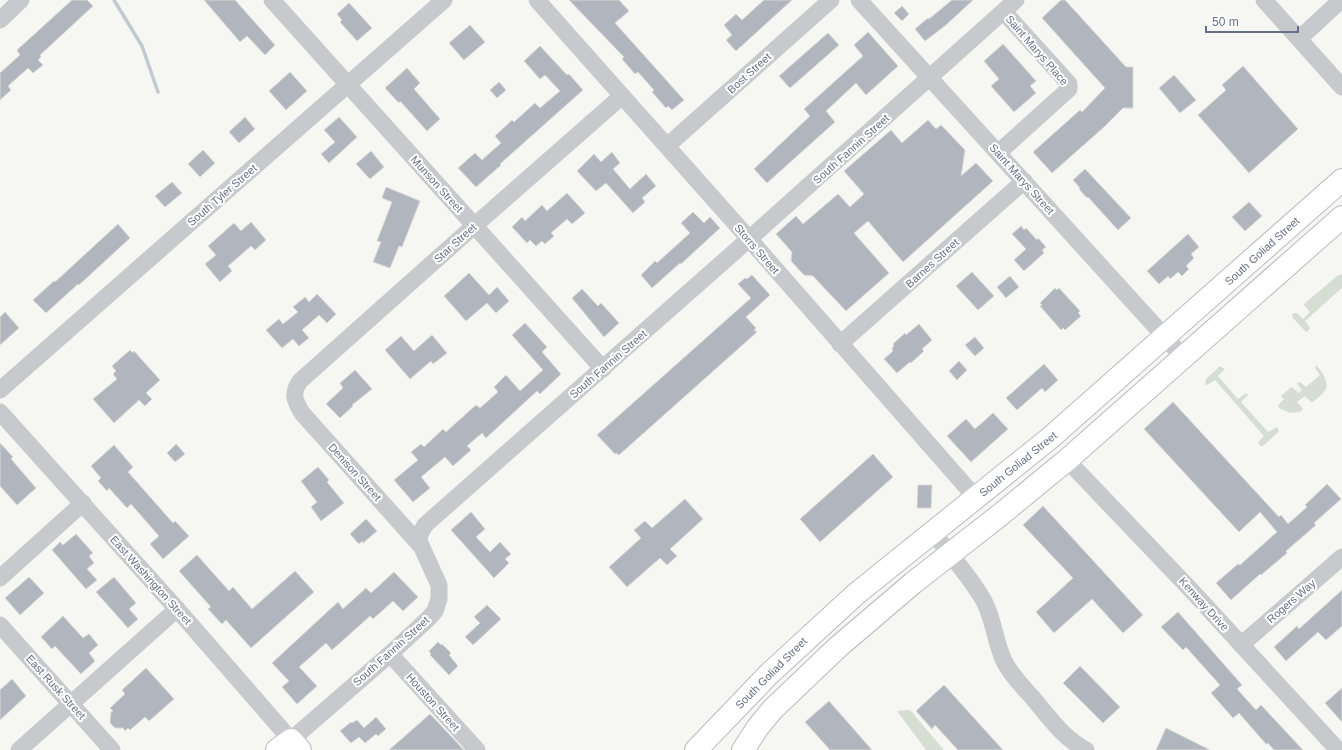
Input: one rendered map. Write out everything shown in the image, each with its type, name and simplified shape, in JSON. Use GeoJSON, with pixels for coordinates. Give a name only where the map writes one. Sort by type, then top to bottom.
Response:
{"type":"FeatureCollection","features":[{"type":"Feature","properties":{"kind":"main road","name":"South Goliad Street"},"geometry":{"type":"LineString","coordinates":[[696,750],[754,689],[803,641],[856,594],[1050,438],[1342,180]]}},
{"type":"Feature","properties":{"kind":"main road"},"geometry":{"type":"LineString","coordinates":[[742,750],[773,709],[821,662],[886,604],[950,555],[1067,460],[1342,217]]}},
{"type":"Feature","properties":{"kind":"street"},"geometry":{"type":"LineString","coordinates":[[0,20],[21,0]]}},
{"type":"Feature","properties":{"kind":"street","name":"Munson Street"},"geometry":{"type":"LineString","coordinates":[[272,0],[603,368]]}},
{"type":"Feature","properties":{"kind":"street","name":"South Tyler Street"},"geometry":{"type":"LineString","coordinates":[[0,390],[444,0]]}},
{"type":"Feature","properties":{"kind":"street","name":"Storrs Street"},"geometry":{"type":"LineString","coordinates":[[537,0],[976,498]]}},
{"type":"Feature","properties":{"kind":"street","name":"Bost Street"},"geometry":{"type":"LineString","coordinates":[[667,146],[831,0]]}},
{"type":"Feature","properties":{"kind":"street","name":"Saint Marys Street"},"geometry":{"type":"LineString","coordinates":[[859,0],[1184,358]]}},
{"type":"Feature","properties":{"kind":"street","name":"South Fannin Street"},"geometry":{"type":"LineString","coordinates":[[289,747],[435,611],[438,605],[440,592],[419,541],[420,534],[425,525],[750,240],[1016,0]]}},
{"type":"Feature","properties":{"kind":"street"},"geometry":{"type":"LineString","coordinates":[[1264,0],[1342,87]]}},
{"type":"Feature","properties":{"kind":"street"},"geometry":{"type":"LineString","coordinates":[[1299,39],[1341,0]]}},
{"type":"Feature","properties":{"kind":"street","name":"Saint Marys Place"},"geometry":{"type":"LineString","coordinates":[[998,153],[1070,88],[1069,84],[1004,12]]}},
{"type":"Feature","properties":{"kind":"street","name":"Star Street"},"geometry":{"type":"LineString","coordinates":[[294,395],[296,387],[300,381],[622,96]]}},
{"type":"Feature","properties":{"kind":"street","name":"Barnes Street"},"geometry":{"type":"LineString","coordinates":[[840,344],[1024,181]]}},
{"type":"Feature","properties":{"kind":"street","name":"Denison Street"},"geometry":{"type":"LineString","coordinates":[[294,395],[302,413],[420,545]]}},
{"type":"Feature","properties":{"kind":"street","name":"East Washington Street"},"geometry":{"type":"LineString","coordinates":[[0,412],[177,609],[289,747]]}},
{"type":"Feature","properties":{"kind":"street","name":"Kenway Drive"},"geometry":{"type":"LineString","coordinates":[[1067,460],[1172,570],[1338,750]]}},
{"type":"Feature","properties":{"kind":"street"},"geometry":{"type":"LineString","coordinates":[[0,578],[83,503]]}},
{"type":"Feature","properties":{"kind":"street"},"geometry":{"type":"LineString","coordinates":[[933,532],[970,580],[983,600],[1004,660],[1013,676],[1062,732],[1073,742],[1086,750]]}},
{"type":"Feature","properties":{"kind":"street","name":"Rogers Way"},"geometry":{"type":"LineString","coordinates":[[1241,645],[1342,557]]}},
{"type":"Feature","properties":{"kind":"street"},"geometry":{"type":"LineString","coordinates":[[19,750],[177,609]]}},
{"type":"Feature","properties":{"kind":"street","name":"East Rusk Street"},"geometry":{"type":"LineString","coordinates":[[0,625],[112,750]]}},
{"type":"Feature","properties":{"kind":"street","name":"Houston Street"},"geometry":{"type":"LineString","coordinates":[[390,654],[477,750]]}},
{"type":"Feature","properties":{"kind":"shaded area"},"geometry":{"type":"Polygon","coordinates":[[[1342,274],[1342,288],[1305,321],[1310,328],[1306,332],[1292,317],[1293,313],[1297,313],[1303,319],[1310,312],[1304,304],[1337,276],[1342,274]]]}},
{"type":"Feature","properties":{"kind":"shaded area"},"geometry":{"type":"Polygon","coordinates":[[[1316,365],[1326,381],[1326,388],[1322,394],[1312,403],[1305,396],[1297,402],[1303,409],[1300,412],[1290,413],[1279,408],[1278,405],[1284,399],[1281,396],[1291,387],[1299,393],[1302,390],[1297,383],[1300,382],[1306,387],[1320,375],[1315,368],[1316,365]]]}},
{"type":"Feature","properties":{"kind":"shaded area"},"geometry":{"type":"Polygon","coordinates":[[[1220,366],[1225,369],[1218,376],[1238,399],[1246,393],[1248,395],[1241,402],[1268,432],[1277,427],[1279,431],[1263,446],[1260,446],[1258,442],[1264,436],[1215,380],[1207,385],[1205,384],[1206,379],[1220,366]]]}},
{"type":"Feature","properties":{"kind":"shaded area"},"geometry":{"type":"Polygon","coordinates":[[[910,710],[944,750],[926,750],[897,711],[910,710]]]}},
{"type":"Feature","properties":{"kind":"building"},"geometry":{"type":"Polygon","coordinates":[[[72,0],[87,0],[93,6],[40,55],[41,57],[38,60],[43,65],[33,73],[28,68],[8,86],[11,90],[0,100],[0,73],[20,55],[17,50],[72,0]]]}},
{"type":"Feature","properties":{"kind":"building"},"geometry":{"type":"Polygon","coordinates":[[[204,0],[235,0],[275,45],[265,55],[247,36],[240,42],[204,0]]]}},
{"type":"Feature","properties":{"kind":"building"},"geometry":{"type":"Polygon","coordinates":[[[569,0],[619,0],[629,11],[615,23],[684,100],[672,110],[668,106],[666,108],[652,92],[654,90],[638,72],[635,74],[622,59],[624,57],[569,0]]]}},
{"type":"Feature","properties":{"kind":"building"},"geometry":{"type":"Polygon","coordinates":[[[764,0],[792,0],[736,51],[726,40],[732,35],[724,25],[736,14],[742,20],[764,0]]]}},
{"type":"Feature","properties":{"kind":"building"},"geometry":{"type":"Polygon","coordinates":[[[952,0],[973,0],[946,25],[925,41],[915,29],[952,0]]]}},
{"type":"Feature","properties":{"kind":"building"},"geometry":{"type":"Polygon","coordinates":[[[1061,0],[1065,0],[1126,67],[1133,67],[1133,108],[1123,108],[1052,173],[1033,152],[1080,110],[1082,112],[1105,88],[1042,18],[1061,0]]]}},
{"type":"Feature","properties":{"kind":"building"},"geometry":{"type":"Polygon","coordinates":[[[349,3],[372,28],[357,41],[340,22],[342,20],[337,14],[349,3]]]}},
{"type":"Feature","properties":{"kind":"building"},"geometry":{"type":"Polygon","coordinates":[[[902,6],[909,14],[902,21],[894,13],[902,6]]]}},
{"type":"Feature","properties":{"kind":"building"},"geometry":{"type":"Polygon","coordinates":[[[470,25],[485,42],[464,60],[449,43],[470,25]]]}},
{"type":"Feature","properties":{"kind":"building"},"geometry":{"type":"Polygon","coordinates":[[[868,32],[898,66],[866,95],[856,83],[826,111],[835,122],[767,183],[754,169],[810,116],[804,109],[863,56],[854,45],[868,32]]]}},
{"type":"Feature","properties":{"kind":"building"},"geometry":{"type":"Polygon","coordinates":[[[828,33],[839,45],[790,88],[779,76],[828,33]]]}},
{"type":"Feature","properties":{"kind":"building"},"geometry":{"type":"Polygon","coordinates":[[[1003,44],[1036,81],[1030,86],[1036,93],[1014,112],[991,86],[999,79],[984,61],[1003,44]]]}},
{"type":"Feature","properties":{"kind":"building"},"geometry":{"type":"Polygon","coordinates":[[[540,46],[583,90],[476,187],[458,168],[475,153],[482,160],[501,143],[495,136],[512,120],[514,122],[535,103],[540,108],[560,91],[545,75],[540,79],[524,61],[540,46]]]}},
{"type":"Feature","properties":{"kind":"building"},"geometry":{"type":"Polygon","coordinates":[[[1243,66],[1298,129],[1249,173],[1198,115],[1226,90],[1222,85],[1243,66]]]}},
{"type":"Feature","properties":{"kind":"building"},"geometry":{"type":"Polygon","coordinates":[[[407,68],[420,83],[414,89],[440,119],[427,131],[400,101],[399,103],[385,88],[407,68]]]}},
{"type":"Feature","properties":{"kind":"building"},"geometry":{"type":"Polygon","coordinates":[[[290,72],[307,91],[286,110],[269,91],[290,72]]]}},
{"type":"Feature","properties":{"kind":"building"},"geometry":{"type":"Polygon","coordinates":[[[1174,75],[1196,100],[1180,113],[1159,88],[1174,75]]]}},
{"type":"Feature","properties":{"kind":"building"},"geometry":{"type":"Polygon","coordinates":[[[499,82],[506,90],[497,98],[490,90],[499,82]]]}},
{"type":"Feature","properties":{"kind":"building"},"geometry":{"type":"Polygon","coordinates":[[[245,117],[255,129],[239,143],[229,132],[245,117]]]}},
{"type":"Feature","properties":{"kind":"building"},"geometry":{"type":"Polygon","coordinates":[[[339,117],[357,137],[329,163],[321,154],[335,142],[324,130],[339,117]]]}},
{"type":"Feature","properties":{"kind":"building"},"geometry":{"type":"Polygon","coordinates":[[[928,120],[936,129],[941,125],[965,150],[961,176],[976,163],[993,181],[903,262],[868,221],[854,233],[889,273],[846,311],[813,276],[804,275],[791,261],[792,252],[776,234],[796,216],[803,224],[838,194],[850,207],[864,194],[844,171],[891,130],[902,143],[928,120]]]}},
{"type":"Feature","properties":{"kind":"building"},"geometry":{"type":"Polygon","coordinates":[[[203,150],[215,163],[200,177],[188,164],[203,150]]]}},
{"type":"Feature","properties":{"kind":"building"},"geometry":{"type":"Polygon","coordinates":[[[371,151],[384,167],[370,179],[356,164],[371,151]]]}},
{"type":"Feature","properties":{"kind":"building"},"geometry":{"type":"Polygon","coordinates":[[[612,152],[620,163],[613,169],[630,189],[646,174],[656,186],[642,198],[645,202],[633,213],[606,183],[596,191],[577,171],[594,154],[601,162],[612,152]]]}},
{"type":"Feature","properties":{"kind":"building"},"geometry":{"type":"Polygon","coordinates":[[[1085,169],[1131,218],[1118,230],[1088,197],[1087,198],[1073,180],[1085,169]]]}},
{"type":"Feature","properties":{"kind":"building"},"geometry":{"type":"Polygon","coordinates":[[[172,182],[182,193],[165,207],[155,196],[172,182]]]}},
{"type":"Feature","properties":{"kind":"building"},"geometry":{"type":"Polygon","coordinates":[[[386,187],[420,201],[402,247],[399,246],[390,268],[373,262],[381,242],[377,241],[392,202],[382,198],[386,187]]]}},
{"type":"Feature","properties":{"kind":"building"},"geometry":{"type":"Polygon","coordinates":[[[567,193],[585,213],[572,224],[567,219],[551,233],[554,236],[545,244],[542,241],[536,246],[530,240],[527,243],[512,227],[522,217],[525,221],[542,205],[547,211],[567,193]]]}},
{"type":"Feature","properties":{"kind":"building"},"geometry":{"type":"Polygon","coordinates":[[[1249,202],[1262,216],[1245,231],[1232,217],[1249,202]]]}},
{"type":"Feature","properties":{"kind":"building"},"geometry":{"type":"Polygon","coordinates":[[[693,212],[704,223],[710,217],[720,228],[652,288],[641,275],[655,261],[657,263],[690,233],[681,223],[693,212]]]}},
{"type":"Feature","properties":{"kind":"building"},"geometry":{"type":"Polygon","coordinates":[[[251,222],[266,240],[255,250],[251,246],[228,266],[232,271],[220,282],[205,264],[216,255],[208,246],[234,223],[241,231],[251,222]]]}},
{"type":"Feature","properties":{"kind":"building"},"geometry":{"type":"Polygon","coordinates":[[[118,224],[130,238],[46,313],[33,300],[54,281],[55,282],[118,224]]]}},
{"type":"Feature","properties":{"kind":"building"},"geometry":{"type":"Polygon","coordinates":[[[1021,226],[1024,230],[1026,228],[1037,240],[1038,238],[1046,247],[1042,250],[1044,253],[1024,271],[1014,260],[1026,249],[1012,234],[1021,226]]]}},
{"type":"Feature","properties":{"kind":"building"},"geometry":{"type":"Polygon","coordinates":[[[1188,234],[1199,247],[1191,254],[1194,258],[1186,266],[1189,269],[1182,276],[1178,272],[1170,279],[1168,276],[1159,284],[1147,271],[1188,234]]]}},
{"type":"Feature","properties":{"kind":"building"},"geometry":{"type":"Polygon","coordinates":[[[972,272],[994,296],[978,310],[956,286],[972,272]]]}},
{"type":"Feature","properties":{"kind":"building"},"geometry":{"type":"Polygon","coordinates":[[[469,273],[489,295],[497,287],[509,301],[496,313],[487,303],[466,321],[444,296],[469,273]]]}},
{"type":"Feature","properties":{"kind":"building"},"geometry":{"type":"Polygon","coordinates":[[[752,275],[770,295],[746,317],[756,328],[754,330],[757,332],[619,455],[616,453],[615,454],[597,435],[751,298],[738,284],[745,278],[747,279],[752,275]]]}},
{"type":"Feature","properties":{"kind":"building"},"geometry":{"type":"Polygon","coordinates":[[[1010,276],[1019,287],[1006,298],[997,287],[1010,276]]]}},
{"type":"Feature","properties":{"kind":"building"},"geometry":{"type":"Polygon","coordinates":[[[1055,288],[1057,290],[1059,288],[1080,311],[1078,313],[1081,316],[1065,330],[1063,328],[1061,330],[1040,306],[1042,305],[1040,303],[1055,288]]]}},
{"type":"Feature","properties":{"kind":"building"},"geometry":{"type":"Polygon","coordinates":[[[582,289],[598,306],[601,303],[619,323],[604,337],[572,298],[582,289]]]}},
{"type":"Feature","properties":{"kind":"building"},"geometry":{"type":"Polygon","coordinates":[[[317,294],[336,314],[327,323],[319,315],[302,330],[309,338],[299,346],[293,339],[282,348],[266,330],[279,319],[283,324],[298,312],[293,307],[305,297],[309,302],[317,294]]]}},
{"type":"Feature","properties":{"kind":"building"},"geometry":{"type":"Polygon","coordinates":[[[5,312],[19,328],[0,345],[0,317],[5,312]]]}},
{"type":"Feature","properties":{"kind":"building"},"geometry":{"type":"Polygon","coordinates":[[[525,323],[547,347],[542,352],[561,374],[540,394],[537,391],[486,438],[482,433],[467,446],[471,450],[453,466],[445,457],[421,477],[430,488],[413,502],[394,480],[418,460],[411,452],[421,444],[424,447],[443,429],[446,432],[476,405],[480,408],[498,392],[494,387],[506,375],[520,391],[543,370],[512,335],[525,323]]]}},
{"type":"Feature","properties":{"kind":"building"},"geometry":{"type":"Polygon","coordinates":[[[919,324],[932,340],[922,349],[924,351],[897,373],[884,359],[893,351],[893,344],[905,333],[906,335],[919,324]]]}},
{"type":"Feature","properties":{"kind":"building"},"geometry":{"type":"Polygon","coordinates":[[[432,335],[447,353],[433,364],[431,361],[410,379],[385,350],[401,336],[414,351],[432,335]]]}},
{"type":"Feature","properties":{"kind":"building"},"geometry":{"type":"Polygon","coordinates":[[[975,337],[984,348],[975,356],[965,345],[975,337]]]}},
{"type":"Feature","properties":{"kind":"building"},"geometry":{"type":"Polygon","coordinates":[[[130,350],[133,353],[134,351],[160,380],[146,393],[152,399],[145,406],[139,400],[114,423],[93,399],[117,379],[113,374],[116,371],[112,366],[130,350]]]}},
{"type":"Feature","properties":{"kind":"building"},"geometry":{"type":"Polygon","coordinates":[[[959,361],[967,370],[957,380],[949,371],[959,361]]]}},
{"type":"Feature","properties":{"kind":"building"},"geometry":{"type":"Polygon","coordinates":[[[1044,364],[1058,380],[1045,392],[1042,388],[1017,410],[1006,398],[1044,364]]]}},
{"type":"Feature","properties":{"kind":"building"},"geometry":{"type":"Polygon","coordinates":[[[355,370],[372,389],[352,405],[353,406],[340,418],[326,404],[343,388],[340,383],[355,370]]]}},
{"type":"Feature","properties":{"kind":"building"},"geometry":{"type":"Polygon","coordinates":[[[1173,402],[1279,517],[1281,515],[1288,524],[1307,507],[1305,505],[1327,484],[1341,499],[1314,523],[1316,525],[1286,551],[1287,553],[1261,575],[1260,574],[1231,600],[1216,583],[1238,564],[1240,565],[1277,532],[1260,512],[1239,532],[1144,429],[1173,402]]]}},
{"type":"Feature","properties":{"kind":"building"},"geometry":{"type":"Polygon","coordinates":[[[993,413],[1008,429],[971,462],[947,436],[966,419],[975,429],[993,413]]]}},
{"type":"Feature","properties":{"kind":"building"},"geometry":{"type":"Polygon","coordinates":[[[0,443],[13,457],[11,459],[36,488],[17,505],[0,486],[0,443]]]}},
{"type":"Feature","properties":{"kind":"building"},"geometry":{"type":"Polygon","coordinates":[[[176,444],[185,454],[175,462],[167,453],[176,444]]]}},
{"type":"Feature","properties":{"kind":"building"},"geometry":{"type":"Polygon","coordinates":[[[114,445],[133,467],[128,472],[173,523],[175,521],[189,536],[163,559],[150,544],[159,536],[131,504],[127,508],[109,488],[107,491],[98,481],[101,478],[91,466],[114,445]]]}},
{"type":"Feature","properties":{"kind":"building"},"geometry":{"type":"Polygon","coordinates":[[[873,454],[893,477],[820,542],[800,519],[873,454]]]}},
{"type":"Feature","properties":{"kind":"building"},"geometry":{"type":"Polygon","coordinates":[[[318,467],[329,480],[327,482],[344,503],[321,521],[311,507],[317,502],[301,481],[318,467]]]}},
{"type":"Feature","properties":{"kind":"building"},"geometry":{"type":"Polygon","coordinates":[[[918,485],[932,485],[931,508],[917,508],[918,485]]]}},
{"type":"Feature","properties":{"kind":"building"},"geometry":{"type":"Polygon","coordinates":[[[685,499],[703,519],[670,549],[677,556],[667,565],[660,558],[627,587],[609,567],[641,538],[634,530],[645,521],[652,528],[685,499]]]}},
{"type":"Feature","properties":{"kind":"building"},"geometry":{"type":"Polygon","coordinates":[[[1043,506],[1143,615],[1123,633],[1092,599],[1054,633],[1036,612],[1073,578],[1023,525],[1043,506]]]}},
{"type":"Feature","properties":{"kind":"building"},"geometry":{"type":"Polygon","coordinates":[[[471,512],[485,529],[476,537],[490,552],[500,542],[511,554],[505,559],[509,563],[494,578],[451,530],[471,512]]]}},
{"type":"Feature","properties":{"kind":"building"},"geometry":{"type":"Polygon","coordinates":[[[366,519],[377,531],[363,543],[362,541],[359,544],[350,534],[366,519]]]}},
{"type":"Feature","properties":{"kind":"building"},"geometry":{"type":"Polygon","coordinates":[[[76,534],[93,553],[89,556],[94,563],[87,569],[97,580],[86,589],[52,550],[60,542],[63,545],[76,534]]]}},
{"type":"Feature","properties":{"kind":"building"},"geometry":{"type":"Polygon","coordinates":[[[197,555],[229,591],[233,587],[252,609],[295,571],[314,592],[251,648],[226,620],[222,624],[208,609],[211,607],[179,571],[197,555]]]}},
{"type":"Feature","properties":{"kind":"building"},"geometry":{"type":"Polygon","coordinates":[[[394,572],[418,597],[403,611],[393,601],[373,619],[370,616],[332,650],[326,643],[299,667],[317,686],[297,704],[282,687],[289,681],[272,663],[338,602],[343,609],[366,588],[371,593],[394,572]]]}},
{"type":"Feature","properties":{"kind":"building"},"geometry":{"type":"Polygon","coordinates":[[[29,577],[44,593],[20,615],[5,598],[29,577]]]}},
{"type":"Feature","properties":{"kind":"building"},"geometry":{"type":"Polygon","coordinates":[[[114,577],[136,603],[129,609],[138,619],[128,628],[96,592],[114,577]]]}},
{"type":"Feature","properties":{"kind":"building"},"geometry":{"type":"Polygon","coordinates":[[[1342,590],[1342,626],[1326,640],[1318,632],[1286,661],[1274,647],[1297,626],[1299,629],[1342,590]]]}},
{"type":"Feature","properties":{"kind":"building"},"geometry":{"type":"Polygon","coordinates":[[[487,605],[501,619],[473,645],[465,637],[480,623],[474,617],[487,605]]]}},
{"type":"Feature","properties":{"kind":"building"},"geometry":{"type":"Polygon","coordinates":[[[1178,612],[1242,685],[1237,689],[1256,710],[1261,705],[1303,750],[1274,750],[1268,743],[1266,744],[1239,713],[1233,718],[1211,693],[1220,685],[1186,647],[1183,650],[1161,627],[1178,612]]]}},
{"type":"Feature","properties":{"kind":"building"},"geometry":{"type":"Polygon","coordinates":[[[63,616],[83,638],[89,634],[98,645],[89,653],[95,661],[81,674],[55,646],[52,649],[41,637],[63,616]]]}},
{"type":"Feature","properties":{"kind":"building"},"geometry":{"type":"Polygon","coordinates":[[[438,642],[451,653],[449,655],[458,666],[449,675],[430,655],[431,654],[429,651],[438,642]]]}},
{"type":"Feature","properties":{"kind":"building"},"geometry":{"type":"Polygon","coordinates":[[[1080,666],[1120,707],[1103,723],[1063,683],[1080,666]]]}},
{"type":"Feature","properties":{"kind":"building"},"geometry":{"type":"Polygon","coordinates":[[[146,668],[174,699],[149,721],[145,717],[130,730],[128,728],[125,731],[123,728],[115,728],[110,723],[111,712],[113,711],[110,708],[125,694],[122,690],[146,668]]]}},
{"type":"Feature","properties":{"kind":"building"},"geometry":{"type":"Polygon","coordinates":[[[12,679],[26,696],[0,720],[0,690],[12,679]]]}},
{"type":"Feature","properties":{"kind":"building"},"geometry":{"type":"Polygon","coordinates":[[[944,685],[1003,750],[958,750],[935,725],[932,729],[916,711],[944,685]]]}},
{"type":"Feature","properties":{"kind":"building"},"geometry":{"type":"Polygon","coordinates":[[[1342,688],[1342,722],[1325,703],[1342,688]]]}},
{"type":"Feature","properties":{"kind":"building"},"geometry":{"type":"Polygon","coordinates":[[[829,701],[872,750],[830,750],[805,722],[829,701]]]}},
{"type":"Feature","properties":{"kind":"building"},"geometry":{"type":"Polygon","coordinates":[[[430,714],[464,750],[389,750],[430,714]]]}},
{"type":"Feature","properties":{"kind":"building"},"geometry":{"type":"Polygon","coordinates":[[[376,717],[386,729],[378,736],[376,734],[365,743],[359,737],[351,743],[340,731],[351,722],[352,723],[357,720],[364,728],[376,717]]]}},
{"type":"Feature","properties":{"kind":"building"},"geometry":{"type":"Polygon","coordinates":[[[1166,728],[1210,750],[1156,750],[1166,728]]]}},
{"type":"Feature","properties":{"kind":"waterway"},"geometry":{"type":"LineString","coordinates":[[114,0],[142,46],[158,92]]}}]}
